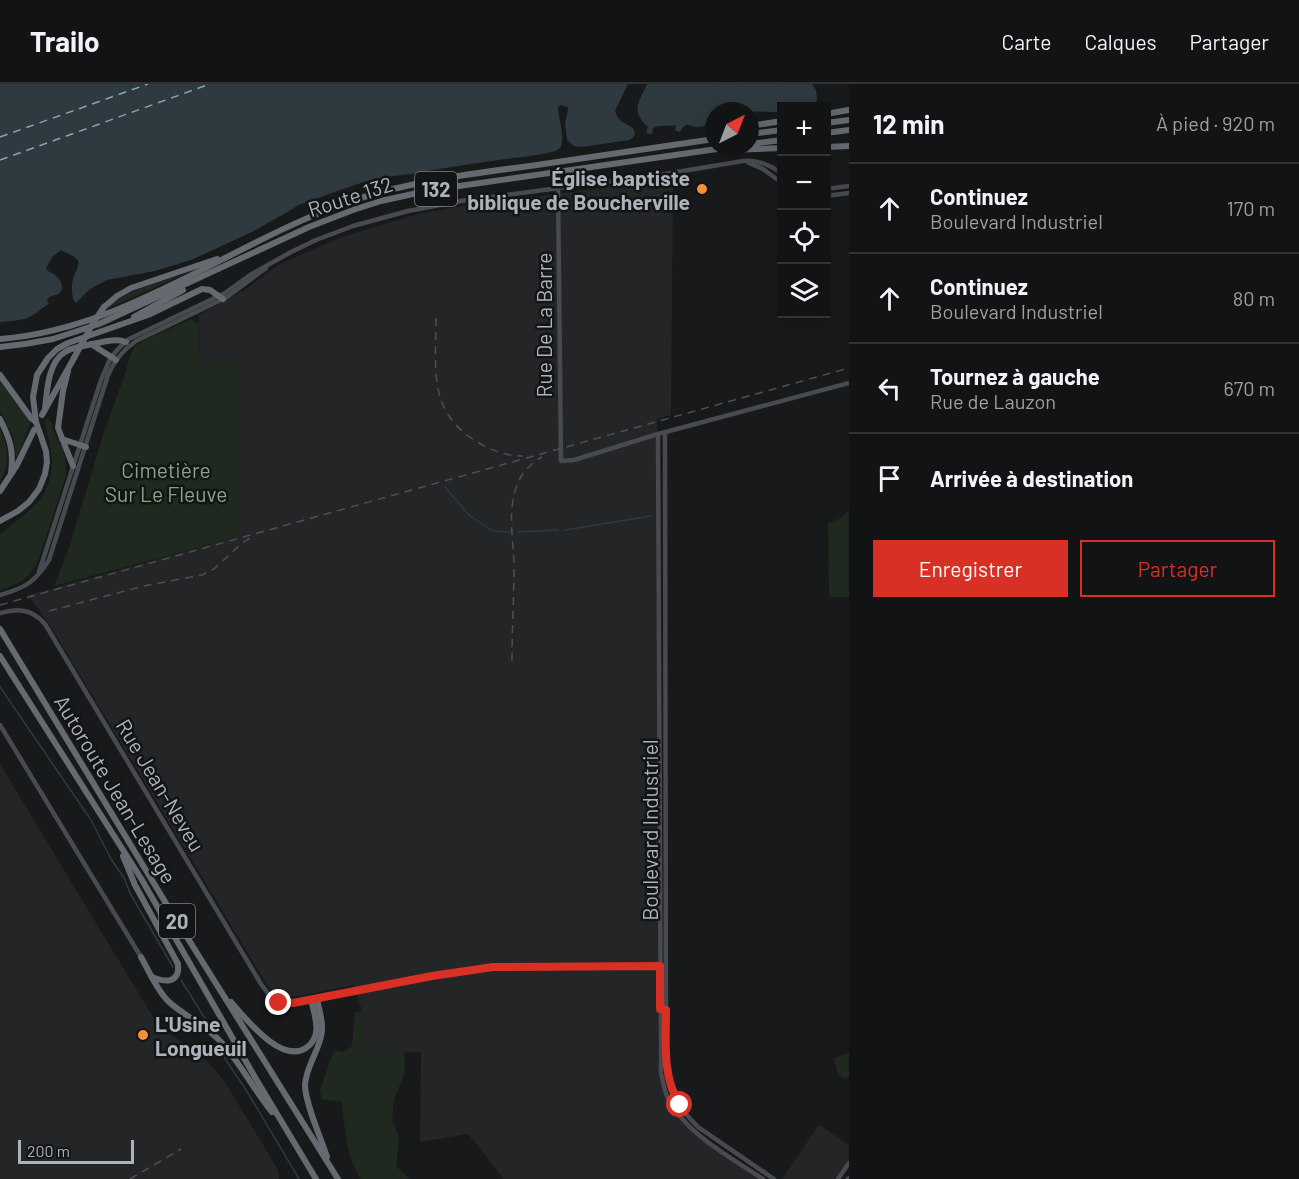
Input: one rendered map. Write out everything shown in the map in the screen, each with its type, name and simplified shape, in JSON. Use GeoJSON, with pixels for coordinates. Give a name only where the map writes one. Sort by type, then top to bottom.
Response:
{"type":"FeatureCollection","features":[{"type":"Feature","properties":{"kind":"highway"},"geometry":{"type":"LineString","coordinates":[[831,113],[849,110]]}},
{"type":"Feature","properties":{"kind":"highway"},"geometry":{"type":"LineString","coordinates":[[831,122],[849,120]]}},
{"type":"Feature","properties":{"kind":"highway"},"geometry":{"type":"LineString","coordinates":[[759,125],[777,122]]}},
{"type":"Feature","properties":{"kind":"highway"},"geometry":{"type":"LineString","coordinates":[[831,132],[849,130]]}},
{"type":"Feature","properties":{"kind":"highway"},"geometry":{"type":"LineString","coordinates":[[759,133],[777,131]]}},
{"type":"Feature","properties":{"kind":"highway","name":"Route 132"},"geometry":{"type":"LineString","coordinates":[[0,339],[38,334],[84,322],[165,288],[332,208],[397,187],[436,179],[705,140]]}},
{"type":"Feature","properties":{"kind":"highway"},"geometry":{"type":"LineString","coordinates":[[759,143],[777,141]]}},
{"type":"Feature","properties":{"kind":"highway"},"geometry":{"type":"LineString","coordinates":[[831,147],[849,146]]}},
{"type":"Feature","properties":{"kind":"highway"},"geometry":{"type":"LineString","coordinates":[[704,151],[777,148]]}},
{"type":"Feature","properties":{"kind":"highway","name":"Route 132"},"geometry":{"type":"LineString","coordinates":[[0,347],[53,339],[99,324],[330,218],[371,204],[447,188],[704,151]]}},
{"type":"Feature","properties":{"kind":"highway"},"geometry":{"type":"LineString","coordinates":[[126,342],[120,340],[91,344],[68,350],[56,360],[43,412],[68,371],[74,358],[93,322],[104,307],[117,296],[131,288],[234,254]]}},
{"type":"Feature","properties":{"kind":"highway"},"geometry":{"type":"LineString","coordinates":[[118,326],[250,255]]}},
{"type":"Feature","properties":{"kind":"highway"},"geometry":{"type":"LineString","coordinates":[[0,526],[32,499],[45,474],[46,451],[36,422],[33,389],[37,375],[45,361],[64,345],[148,315],[202,289],[209,289],[217,296]]}},
{"type":"Feature","properties":{"kind":"highway"},"geometry":{"type":"LineString","coordinates":[[91,344],[114,358]]}},
{"type":"Feature","properties":{"kind":"highway"},"geometry":{"type":"LineString","coordinates":[[68,371],[58,426],[73,466]]}},
{"type":"Feature","properties":{"kind":"highway"},"geometry":{"type":"LineString","coordinates":[[0,375],[36,422]]}},
{"type":"Feature","properties":{"kind":"highway"},"geometry":{"type":"LineString","coordinates":[[0,419],[12,446],[11,473]]}},
{"type":"Feature","properties":{"kind":"highway"},"geometry":{"type":"LineString","coordinates":[[0,491],[17,465],[34,430]]}},
{"type":"Feature","properties":{"kind":"highway"},"geometry":{"type":"LineString","coordinates":[[62,440],[83,446]]}},
{"type":"Feature","properties":{"kind":"highway"},"geometry":{"type":"LineString","coordinates":[[0,521],[10,516]]}},
{"type":"Feature","properties":{"kind":"highway","name":"Autoroute Jean-Lesage"},"geometry":{"type":"LineString","coordinates":[[0,629],[219,989],[338,1179]]}},
{"type":"Feature","properties":{"kind":"highway","name":"Autoroute Jean-Lesage"},"geometry":{"type":"LineString","coordinates":[[0,656],[162,913],[316,1179]]}},
{"type":"Feature","properties":{"kind":"highway"},"geometry":{"type":"LineString","coordinates":[[115,839],[135,885],[178,964],[178,973],[171,980],[163,981],[152,977]]}},
{"type":"Feature","properties":{"kind":"highway"},"geometry":{"type":"LineString","coordinates":[[141,957],[166,999],[202,1025],[223,1044],[286,1130]]}},
{"type":"Feature","properties":{"kind":"highway"},"geometry":{"type":"LineString","coordinates":[[219,989],[263,1035],[280,1048],[291,1052],[306,1048],[315,1037],[314,1000]]}},
{"type":"Feature","properties":{"kind":"highway"},"geometry":{"type":"LineString","coordinates":[[314,1000],[322,1024],[322,1032],[305,1090],[332,1168]]}},
{"type":"Feature","properties":{"kind":"street"},"geometry":{"type":"LineString","coordinates":[[0,595],[27,586],[47,563],[52,553],[103,373],[126,342],[138,334],[230,290],[250,275],[316,240],[408,211],[461,201],[665,174],[737,162],[763,163],[777,170]]}},
{"type":"Feature","properties":{"kind":"street"},"geometry":{"type":"LineString","coordinates":[[737,162],[760,167],[777,179]]}},
{"type":"Feature","properties":{"kind":"street"},"geometry":{"type":"LineString","coordinates":[[831,188],[849,186]]}},
{"type":"Feature","properties":{"kind":"street","name":"Rue De La Barre"},"geometry":{"type":"LineString","coordinates":[[558,188],[561,461],[569,461],[658,434]]}},
{"type":"Feature","properties":{"kind":"street"},"geometry":{"type":"LineString","coordinates":[[831,195],[849,193]]}},
{"type":"Feature","properties":{"kind":"street"},"geometry":{"type":"LineString","coordinates":[[114,358],[136,341],[217,296]]}},
{"type":"Feature","properties":{"kind":"street"},"geometry":{"type":"LineString","coordinates":[[658,434],[849,383]]}},
{"type":"Feature","properties":{"kind":"street","name":"Boulevard Industriel"},"geometry":{"type":"LineString","coordinates":[[665,432],[666,966],[661,1073],[667,1096],[678,1115],[693,1132],[763,1179]]}},
{"type":"Feature","properties":{"kind":"street","name":"Boulevard Industriel"},"geometry":{"type":"LineString","coordinates":[[658,434],[660,966],[663,1009]]}},
{"type":"Feature","properties":{"kind":"street"},"geometry":{"type":"LineString","coordinates":[[39,572],[73,466],[83,446]]}},
{"type":"Feature","properties":{"kind":"street"},"geometry":{"type":"LineString","coordinates":[[658,510],[665,510]]}},
{"type":"Feature","properties":{"kind":"street"},"geometry":{"type":"LineString","coordinates":[[658,527],[665,527]]}},
{"type":"Feature","properties":{"kind":"street"},"geometry":{"type":"LineString","coordinates":[[658,562],[665,562]]}},
{"type":"Feature","properties":{"kind":"street"},"geometry":{"type":"LineString","coordinates":[[658,599],[665,600]]}},
{"type":"Feature","properties":{"kind":"street","name":"Rue Jean-Neveu"},"geometry":{"type":"LineString","coordinates":[[0,613],[25,610],[43,621],[270,996],[279,1003],[291,1004],[314,1000]]}},
{"type":"Feature","properties":{"kind":"street"},"geometry":{"type":"LineString","coordinates":[[659,625],[665,625]]}},
{"type":"Feature","properties":{"kind":"street"},"geometry":{"type":"LineString","coordinates":[[659,640],[665,641]]}},
{"type":"Feature","properties":{"kind":"street"},"geometry":{"type":"LineString","coordinates":[[0,724],[141,957]]}},
{"type":"Feature","properties":{"kind":"street"},"geometry":{"type":"LineString","coordinates":[[659,773],[666,773]]}},
{"type":"Feature","properties":{"kind":"street"},"geometry":{"type":"LineString","coordinates":[[660,938],[666,938]]}},
{"type":"Feature","properties":{"kind":"street"},"geometry":{"type":"LineString","coordinates":[[314,1000],[432,976],[493,967],[666,966]]}},
{"type":"Feature","properties":{"kind":"street","name":"Boulevard Industriel"},"geometry":{"type":"LineString","coordinates":[[663,1039],[674,1096],[683,1111],[703,1131],[774,1179]]}},
{"type":"Feature","properties":{"kind":"street"},"geometry":{"type":"LineString","coordinates":[[699,1136],[703,1131]]}},
{"type":"Feature","properties":{"kind":"street"},"geometry":{"type":"LineString","coordinates":[[738,1162],[742,1157]]}},
{"type":"Feature","properties":{"kind":"street"},"geometry":{"type":"LineString","coordinates":[[838,1179],[849,1163]]}},
{"type":"Feature","properties":{"kind":"shaded area"},"geometry":{"type":"Polygon","coordinates":[[[0,84],[628,84],[615,111],[620,120],[633,128],[635,134],[629,140],[582,147],[574,146],[567,140],[565,123],[568,107],[561,105],[558,107],[562,144],[556,150],[371,180],[298,205],[252,232],[191,260],[155,271],[107,280],[90,289],[76,303],[73,299],[72,287],[78,260],[61,250],[53,256],[46,268],[60,280],[62,289],[59,294],[49,297],[47,301],[49,304],[28,318],[0,322],[0,84]]]}},
{"type":"Feature","properties":{"kind":"shaded area"},"geometry":{"type":"Polygon","coordinates":[[[647,84],[812,84],[816,90],[817,100],[816,102],[777,102],[776,112],[759,112],[759,102],[705,102],[705,126],[686,125],[680,132],[675,130],[676,125],[659,126],[653,128],[652,134],[646,133],[648,127],[639,116],[639,101],[647,84]]]}},
{"type":"Feature","properties":{"kind":"shaded area"},"geometry":{"type":"Polygon","coordinates":[[[673,178],[671,415],[657,419],[658,1059],[662,1086],[685,1125],[760,1179],[504,1179],[468,1134],[420,1142],[421,1052],[365,1055],[362,1011],[354,985],[287,997],[278,995],[269,988],[51,627],[28,595],[238,537],[237,362],[200,361],[199,315],[246,289],[280,264],[342,237],[418,214],[491,201],[673,178]]]}},
{"type":"Feature","properties":{"kind":"shaded area"},"geometry":{"type":"Polygon","coordinates":[[[0,764],[159,1027],[190,1047],[211,1065],[225,1082],[277,1168],[279,1179],[0,1179],[0,764]]]}},
{"type":"Feature","properties":{"kind":"shaded area"},"geometry":{"type":"Polygon","coordinates":[[[819,1125],[849,1145],[849,1159],[836,1179],[782,1179],[819,1125]]]}},
{"type":"Feature","properties":{"kind":"green space"},"geometry":{"type":"Polygon","coordinates":[[[187,273],[107,309],[134,291],[187,273]]]}},
{"type":"Feature","properties":{"kind":"green space","name":"Cimetière Sur Le Fleuve"},"geometry":{"type":"Polygon","coordinates":[[[191,319],[199,325],[200,361],[237,362],[238,537],[54,586],[69,548],[104,432],[135,346],[191,319]]]}},
{"type":"Feature","properties":{"kind":"green space"},"geometry":{"type":"Polygon","coordinates":[[[0,380],[31,422],[17,457],[13,436],[0,410],[0,380]]]}},
{"type":"Feature","properties":{"kind":"green space"},"geometry":{"type":"Polygon","coordinates":[[[47,418],[52,423],[63,450],[66,475],[35,566],[24,579],[0,590],[0,534],[39,500],[50,480],[52,458],[44,423],[47,418]]]}},
{"type":"Feature","properties":{"kind":"green space"},"geometry":{"type":"Polygon","coordinates":[[[0,429],[5,442],[7,463],[0,482],[0,429]]]}},
{"type":"Feature","properties":{"kind":"green space"},"geometry":{"type":"Polygon","coordinates":[[[849,510],[849,597],[829,597],[828,523],[839,519],[849,510]]]}},
{"type":"Feature","properties":{"kind":"green space"},"geometry":{"type":"Polygon","coordinates":[[[362,1011],[365,1054],[404,1053],[405,1072],[394,1100],[392,1120],[399,1137],[396,1166],[410,1179],[361,1179],[349,1152],[342,1102],[322,1099],[320,1090],[334,1050],[344,1052],[352,1046],[355,1012],[362,1011]]]}},
{"type":"Feature","properties":{"kind":"green space"},"geometry":{"type":"Polygon","coordinates":[[[849,1053],[849,1077],[845,1078],[838,1073],[835,1058],[849,1053]]]}},
{"type":"Feature","properties":{"kind":"pier"},"geometry":{"type":"Polygon","coordinates":[[[239,240],[192,263],[128,279],[182,264],[239,240]]]}},
{"type":"Feature","properties":{"kind":"waterway"},"geometry":{"type":"LineString","coordinates":[[445,487],[469,515],[493,531],[510,532]]}},
{"type":"Feature","properties":{"kind":"waterway"},"geometry":{"type":"LineString","coordinates":[[565,530],[651,516]]}},
{"type":"Feature","properties":{"kind":"waterway"},"geometry":{"type":"LineString","coordinates":[[518,532],[558,530]]}},
{"type":"Feature","properties":{"kind":"waterway"},"geometry":{"type":"LineString","coordinates":[[0,687],[91,820],[173,967]]}},
{"type":"Feature","properties":{"kind":"waterway"},"geometry":{"type":"LineString","coordinates":[[181,980],[206,1020]]}},
{"type":"Feature","properties":{"kind":"waterway"},"geometry":{"type":"LineString","coordinates":[[222,1054],[299,1179]]}},
{"type":"Feature","properties":{"kind":"ferry route"},"geometry":{"type":"LineString","coordinates":[[0,137],[148,84]]}},
{"type":"Feature","properties":{"kind":"ferry route"},"geometry":{"type":"LineString","coordinates":[[0,160],[210,84]]}},
{"type":"Feature","properties":{"kind":"railway"},"geometry":{"type":"LineString","coordinates":[[436,318],[435,355],[438,388],[450,418],[462,431],[484,446],[505,454],[523,456]]}},
{"type":"Feature","properties":{"kind":"railway"},"geometry":{"type":"LineString","coordinates":[[0,605],[849,368]]}},
{"type":"Feature","properties":{"kind":"railway"},"geometry":{"type":"LineString","coordinates":[[512,661],[514,563],[512,506],[520,478],[542,457]]}},
{"type":"Feature","properties":{"kind":"railway"},"geometry":{"type":"LineString","coordinates":[[49,611],[144,586],[202,575],[214,569],[250,538]]}},
{"type":"Feature","properties":{"kind":"railway"},"geometry":{"type":"LineString","coordinates":[[130,1179],[181,1149]]}},
{"type":"Feature","properties":{"kind":"place","name":"Église baptiste biblique de Boucherville"},"geometry":{"type":"Point","coordinates":[702,189]}},
{"type":"Feature","properties":{"kind":"place","name":"L'Usine Longueuil"},"geometry":{"type":"Point","coordinates":[143,1035]}},
{"type":"Feature","properties":{"kind":"route"},"geometry":{"type":"LineString","coordinates":[[279,1003],[331,997],[432,976],[493,967],[660,966],[660,1009],[666,1010],[668,1071],[674,1096],[680,1105]]}}]}
